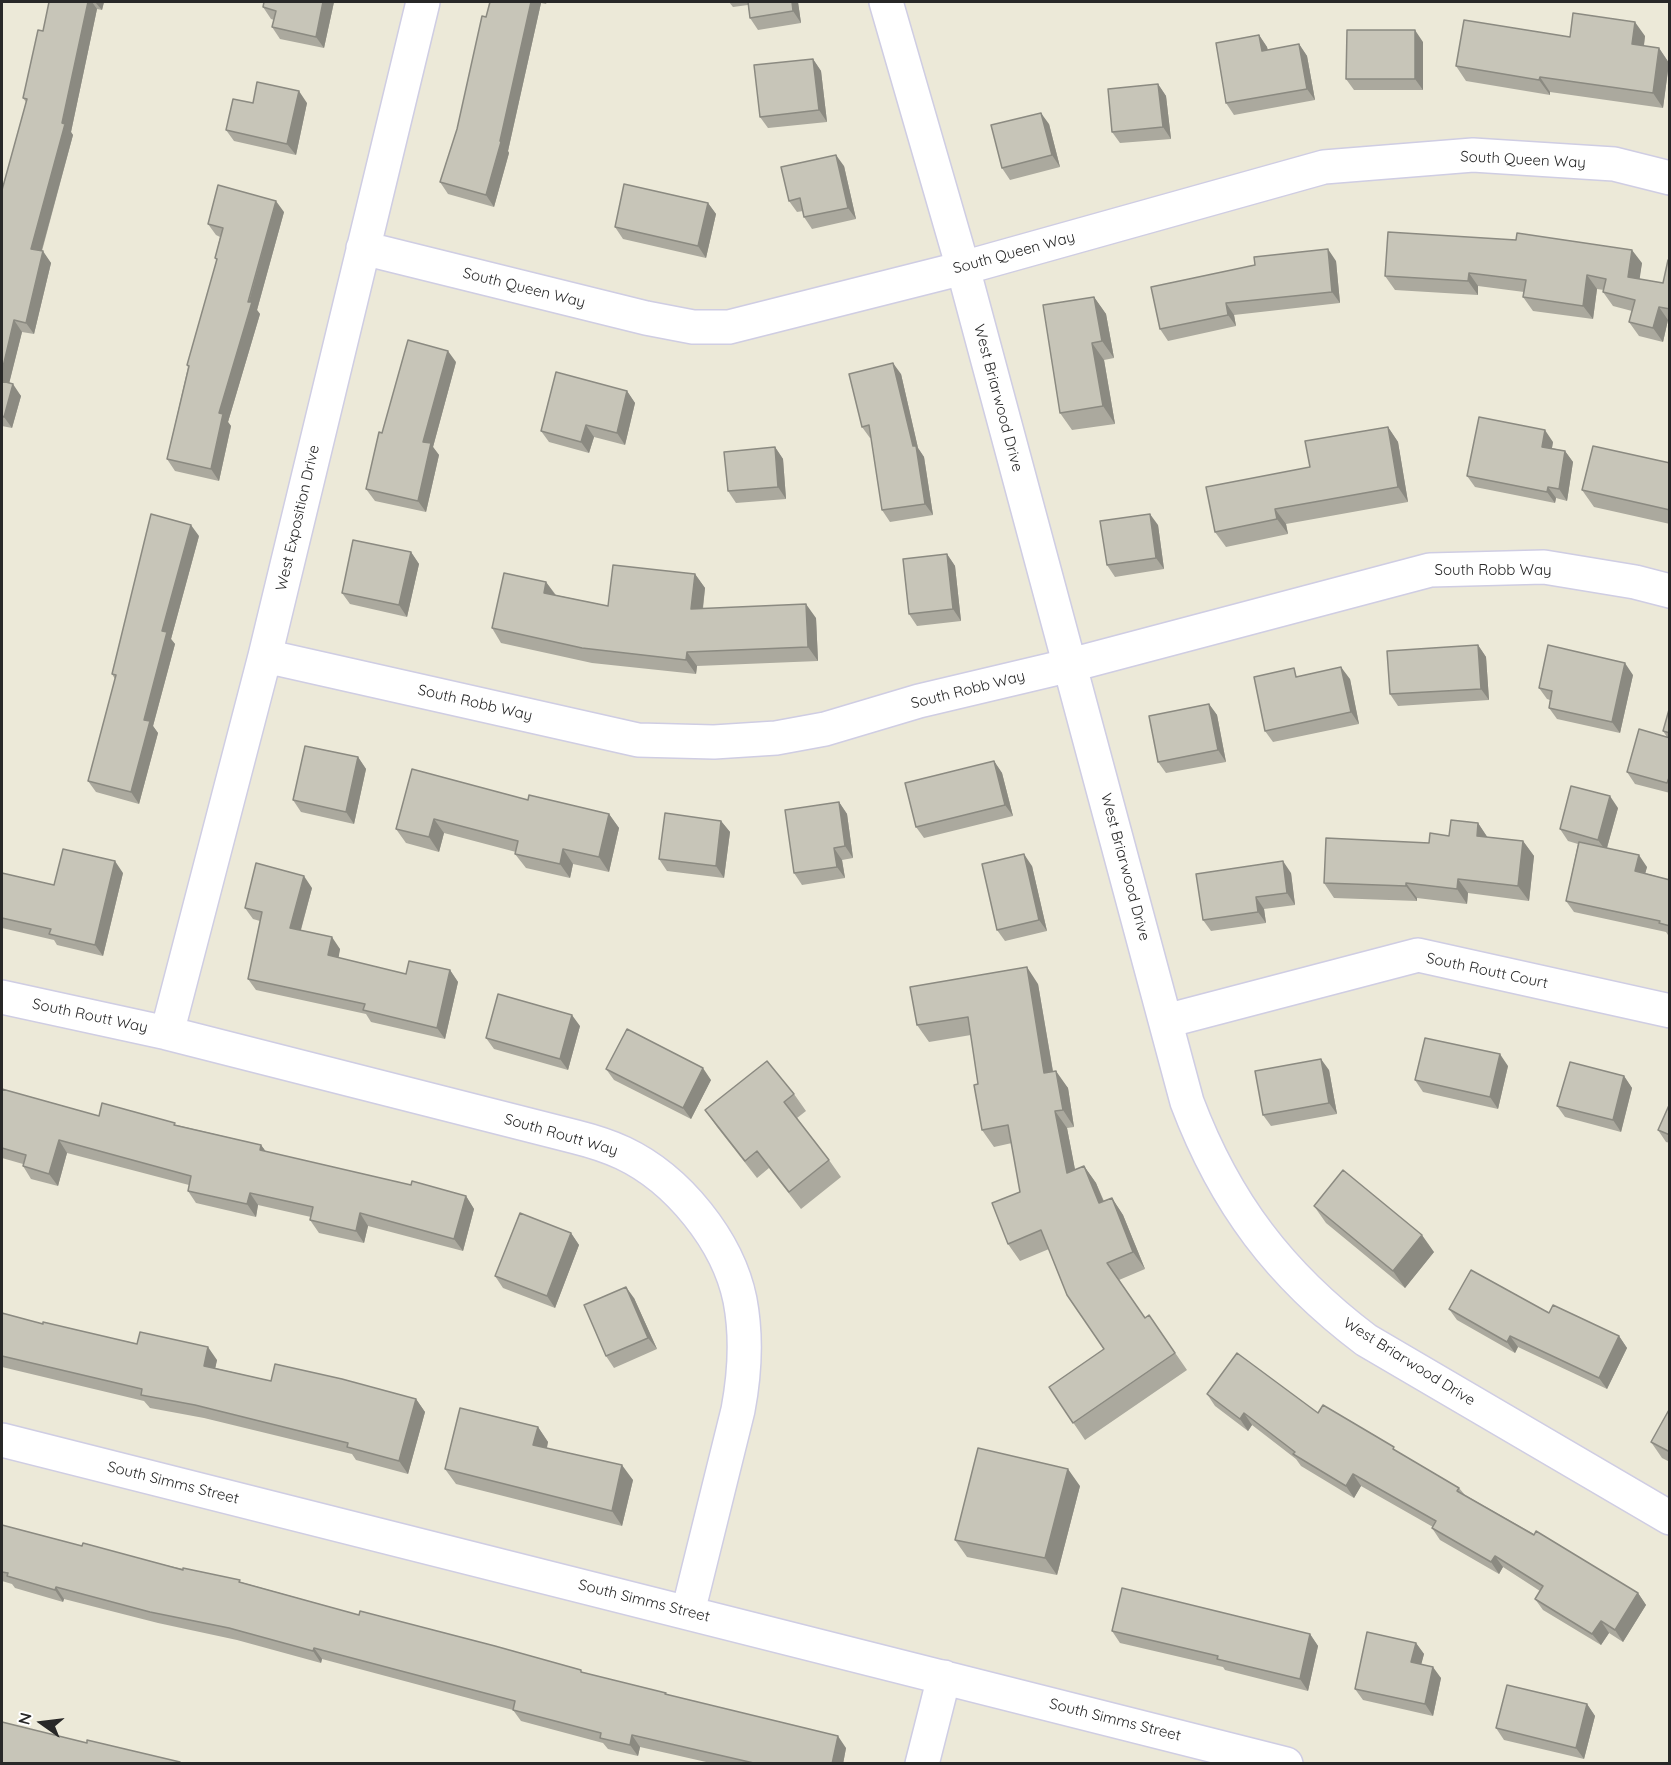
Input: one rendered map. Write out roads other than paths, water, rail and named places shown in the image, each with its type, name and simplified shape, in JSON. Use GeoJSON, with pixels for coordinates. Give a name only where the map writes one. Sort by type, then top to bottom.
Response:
{"type":"FeatureCollection","features":[{"type":"Feature","properties":{"kind":"street","name":"West Exposition Drive"},"geometry":{"type":"LineString","coordinates":[[167,1033],[265,656],[423,2]]}},
{"type":"Feature","properties":{"kind":"street","name":"West Briarwood Drive"},"geometry":{"type":"LineString","coordinates":[[886,2],[963,268],[1187,1102],[1202,1143],[1221,1178],[1262,1239],[1287,1270],[1311,1295],[1366,1340],[1670,1518]]}},
{"type":"Feature","properties":{"kind":"street","name":"South Queen Way"},"geometry":{"type":"LineString","coordinates":[[363,248],[646,318],[693,327],[729,327],[963,268],[1324,167],[1473,155],[1614,164],[1670,178]]}},
{"type":"Feature","properties":{"kind":"street","name":"South Robb Way"},"geometry":{"type":"LineString","coordinates":[[265,656],[638,740],[714,742],[776,738],[825,729],[919,701],[1071,665],[1430,570],[1544,567],[1635,582],[1670,591]]}},
{"type":"Feature","properties":{"kind":"street","name":"South Routt Court"},"geometry":{"type":"LineString","coordinates":[[1166,1021],[1418,955],[1670,1011]]}},
{"type":"Feature","properties":{"kind":"street","name":"South Routt Way"},"geometry":{"type":"LineString","coordinates":[[2,997],[167,1033],[605,1146],[643,1164],[664,1180],[684,1198],[712,1234],[733,1277],[740,1299],[746,1354],[744,1382],[738,1410],[688,1612]]}},
{"type":"Feature","properties":{"kind":"street","name":"South Simms Street"},"geometry":{"type":"LineString","coordinates":[[2,1440],[1286,1764]]}},
{"type":"Feature","properties":{"kind":"street"},"geometry":{"type":"LineString","coordinates":[[922,1764],[944,1677]]}}]}
